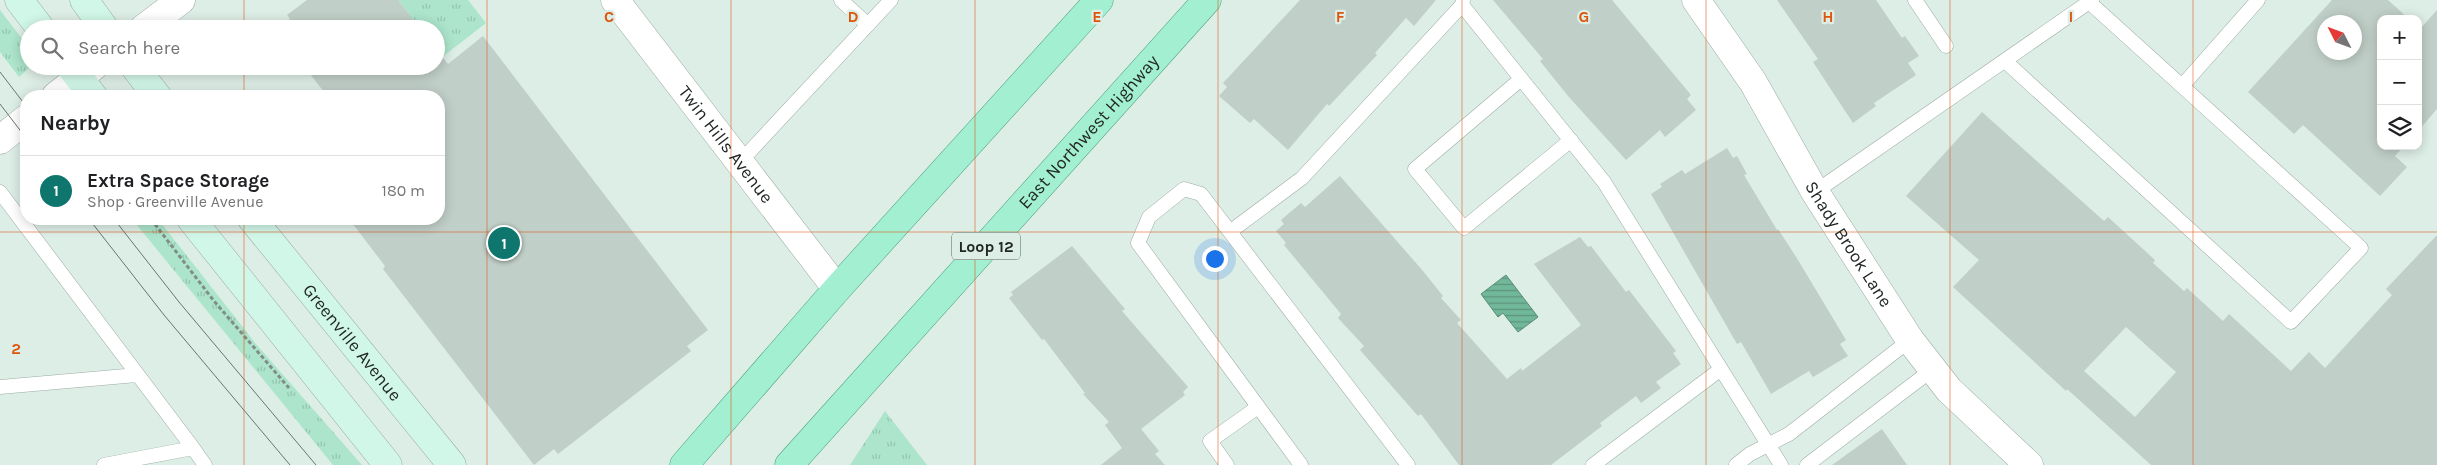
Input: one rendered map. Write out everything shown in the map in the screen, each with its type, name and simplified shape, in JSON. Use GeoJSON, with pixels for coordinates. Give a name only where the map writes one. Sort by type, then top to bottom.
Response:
{"type":"FeatureCollection","features":[{"type":"Feature","properties":{"kind":"main road"},"geometry":{"type":"LineString","coordinates":[[19,0],[34,20]]}},
{"type":"Feature","properties":{"kind":"main road"},"geometry":{"type":"LineString","coordinates":[[84,0],[98,20]]}},
{"type":"Feature","properties":{"kind":"main road"},"geometry":{"type":"LineString","coordinates":[[684,465],[837,289],[1099,0]]}},
{"type":"Feature","properties":{"kind":"main road","name":"East Northwest Highway"},"geometry":{"type":"LineString","coordinates":[[788,465],[1207,0]]}},
{"type":"Feature","properties":{"kind":"main road"},"geometry":{"type":"LineString","coordinates":[[141,75],[152,90]]}},
{"type":"Feature","properties":{"kind":"main road"},"geometry":{"type":"LineString","coordinates":[[196,225],[388,465]]}},
{"type":"Feature","properties":{"kind":"main road","name":"Greenville Avenue"},"geometry":{"type":"LineString","coordinates":[[257,225],[452,465]]}},
{"type":"Feature","properties":{"kind":"street"},"geometry":{"type":"LineString","coordinates":[[155,20],[181,0]]}},
{"type":"Feature","properties":{"kind":"street","name":"Twin Hills Avenue"},"geometry":{"type":"LineString","coordinates":[[615,0],[739,164],[837,289]]}},
{"type":"Feature","properties":{"kind":"street","name":"Shady Brook Lane"},"geometry":{"type":"LineString","coordinates":[[1696,0],[1753,82],[1815,192],[1910,340],[1949,390],[2029,465]]}},
{"type":"Feature","properties":{"kind":"street"},"geometry":{"type":"LineString","coordinates":[[65,90],[84,77]]}},
{"type":"Feature","properties":{"kind":"street"},"geometry":{"type":"LineString","coordinates":[[0,140],[20,124]]}},
{"type":"Feature","properties":{"kind":"lane"},"geometry":{"type":"LineString","coordinates":[[841,0],[868,25]]}},
{"type":"Feature","properties":{"kind":"lane"},"geometry":{"type":"LineString","coordinates":[[739,164],[891,0]]}},
{"type":"Feature","properties":{"kind":"lane"},"geometry":{"type":"LineString","coordinates":[[1915,0],[1946,46]]}},
{"type":"Feature","properties":{"kind":"lane"},"geometry":{"type":"LineString","coordinates":[[2182,86],[2258,0]]}},
{"type":"Feature","properties":{"kind":"lane"},"geometry":{"type":"LineString","coordinates":[[1815,192],[2090,1],[2361,248],[2291,322],[2005,61]]}},
{"type":"Feature","properties":{"kind":"lane"},"geometry":{"type":"LineString","coordinates":[[1231,231],[1302,178],[1462,3],[1604,182],[1781,465]]}},
{"type":"Feature","properties":{"kind":"lane"},"geometry":{"type":"LineString","coordinates":[[1521,79],[1415,168],[1464,228],[1571,140]]}},
{"type":"Feature","properties":{"kind":"lane"},"geometry":{"type":"LineString","coordinates":[[1301,465],[1138,243],[1149,216],[1184,189],[1201,194],[1408,465]]}},
{"type":"Feature","properties":{"kind":"lane"},"geometry":{"type":"LineString","coordinates":[[0,192],[20,219]]}},
{"type":"Feature","properties":{"kind":"lane"},"geometry":{"type":"LineString","coordinates":[[25,225],[206,465]]}},
{"type":"Feature","properties":{"kind":"lane"},"geometry":{"type":"LineString","coordinates":[[1736,465],[1767,445],[1789,434],[1910,340]]}},
{"type":"Feature","properties":{"kind":"lane"},"geometry":{"type":"LineString","coordinates":[[1807,465],[1933,369]]}},
{"type":"Feature","properties":{"kind":"lane"},"geometry":{"type":"LineString","coordinates":[[1593,465],[1721,370]]}},
{"type":"Feature","properties":{"kind":"lane"},"geometry":{"type":"LineString","coordinates":[[0,387],[137,375]]}},
{"type":"Feature","properties":{"kind":"lane"},"geometry":{"type":"LineString","coordinates":[[1227,465],[1210,441],[1258,406]]}},
{"type":"Feature","properties":{"kind":"lane"},"geometry":{"type":"LineString","coordinates":[[104,465],[131,463],[193,448]]}},
{"type":"Feature","properties":{"kind":"path"},"geometry":{"type":"LineString","coordinates":[[157,225],[214,301],[290,390]]}},
{"type":"Feature","properties":{"kind":"green space"},"geometry":{"type":"Polygon","coordinates":[[[392,0],[468,0],[486,23],[445,55],[445,20],[414,20],[399,1],[392,0]]]}},
{"type":"Feature","properties":{"kind":"green space"},"geometry":{"type":"Polygon","coordinates":[[[0,10],[20,36],[21,75],[19,77],[0,52],[0,10]]]}},
{"type":"Feature","properties":{"kind":"green space"},"geometry":{"type":"Polygon","coordinates":[[[137,225],[163,225],[256,344],[362,465],[333,465],[137,225]]]}},
{"type":"Feature","properties":{"kind":"green space"},"geometry":{"type":"Polygon","coordinates":[[[885,411],[927,465],[850,465],[885,411]]]}},
{"type":"Feature","properties":{"kind":"shaded area"},"geometry":{"type":"Polygon","coordinates":[[[1506,275],[1538,317],[1518,332],[1503,313],[1498,317],[1481,294],[1506,275]]]}},
{"type":"Feature","properties":{"kind":"building"},"geometry":{"type":"Polygon","coordinates":[[[307,0],[398,0],[414,20],[289,20],[287,15],[307,0]]]}},
{"type":"Feature","properties":{"kind":"building"},"geometry":{"type":"Polygon","coordinates":[[[1300,0],[1436,0],[1414,26],[1406,18],[1375,53],[1377,55],[1329,106],[1327,104],[1288,150],[1254,119],[1250,123],[1219,96],[1227,87],[1223,83],[1300,0]]]}},
{"type":"Feature","properties":{"kind":"building"},"geometry":{"type":"Polygon","coordinates":[[[1493,0],[1612,0],[1691,95],[1687,99],[1696,110],[1665,137],[1660,130],[1626,160],[1568,96],[1540,61],[1543,59],[1493,0]]]}},
{"type":"Feature","properties":{"kind":"building"},"geometry":{"type":"Polygon","coordinates":[[[1777,0],[1876,0],[1902,38],[1905,36],[1919,56],[1908,63],[1916,75],[1874,103],[1876,106],[1853,123],[1813,62],[1818,59],[1777,0]]]}},
{"type":"Feature","properties":{"kind":"building"},"geometry":{"type":"Polygon","coordinates":[[[2332,0],[2388,0],[2405,15],[2377,15],[2377,150],[2400,150],[2395,156],[2407,167],[2380,196],[2303,125],[2294,134],[2248,92],[2317,16],[2317,60],[2362,60],[2362,15],[2318,15],[2332,0]]]}},
{"type":"Feature","properties":{"kind":"building"},"geometry":{"type":"Polygon","coordinates":[[[2437,10],[2437,109],[2422,126],[2422,60],[2422,27],[2437,10]]]}},
{"type":"Feature","properties":{"kind":"building"},"geometry":{"type":"Polygon","coordinates":[[[483,36],[708,330],[687,346],[691,351],[558,454],[554,449],[534,465],[383,269],[385,266],[354,225],[445,225],[445,90],[322,90],[311,75],[445,75],[445,60],[448,64],[483,36]]]}},
{"type":"Feature","properties":{"kind":"building"},"geometry":{"type":"Polygon","coordinates":[[[1982,112],[2104,221],[2108,217],[2155,260],[2153,263],[2184,291],[2187,288],[2223,321],[2229,314],[2291,371],[2309,352],[2325,368],[2392,295],[2386,289],[2437,235],[2437,465],[2151,465],[2067,389],[2066,391],[1953,287],[1979,260],[1906,196],[1982,112]],[[2126,327],[2084,371],[2135,417],[2176,372],[2126,327]]]}},
{"type":"Feature","properties":{"kind":"building"},"geometry":{"type":"Polygon","coordinates":[[[1727,148],[1733,158],[1737,156],[1747,174],[1744,175],[1846,340],[1840,344],[1848,356],[1813,377],[1809,371],[1771,394],[1741,342],[1737,344],[1651,194],[1662,187],[1660,184],[1682,170],[1685,174],[1727,148]]]}},
{"type":"Feature","properties":{"kind":"building"},"geometry":{"type":"Polygon","coordinates":[[[1340,176],[1423,271],[1443,296],[1441,298],[1461,320],[1457,323],[1507,379],[1521,368],[1522,371],[1581,325],[1534,264],[1580,237],[1588,247],[1591,246],[1626,292],[1629,290],[1676,351],[1673,353],[1681,364],[1656,382],[1661,388],[1641,403],[1636,396],[1600,423],[1602,426],[1551,465],[1459,465],[1421,414],[1418,416],[1360,350],[1364,346],[1338,318],[1341,314],[1284,245],[1286,243],[1276,231],[1284,224],[1281,220],[1301,203],[1305,207],[1340,176]]]}},
{"type":"Feature","properties":{"kind":"building"},"geometry":{"type":"Polygon","coordinates":[[[1072,246],[1125,309],[1122,311],[1188,387],[1183,392],[1185,395],[1141,429],[1159,451],[1155,454],[1165,465],[1101,465],[1122,448],[1105,425],[1109,422],[1083,394],[1085,393],[1044,339],[1042,340],[1009,298],[1013,295],[1011,292],[1072,246]]]}},
{"type":"Feature","properties":{"kind":"building"},"geometry":{"type":"Polygon","coordinates":[[[1882,429],[1907,465],[1832,465],[1882,429]]]}},
{"type":"Feature","properties":{"kind":"tram line"},"geometry":{"type":"LineString","coordinates":[[0,72],[20,98]]}},
{"type":"Feature","properties":{"kind":"tram line"},"geometry":{"type":"LineString","coordinates":[[0,104],[20,130]]}},
{"type":"Feature","properties":{"kind":"tram line"},"geometry":{"type":"LineString","coordinates":[[94,225],[164,315],[290,465]]}},
{"type":"Feature","properties":{"kind":"tram line"},"geometry":{"type":"LineString","coordinates":[[119,225],[179,302],[316,465]]}},
{"type":"Feature","properties":{"kind":"place","name":"Extra Space Storage"},"geometry":{"type":"Point","coordinates":[504,243]}}]}
